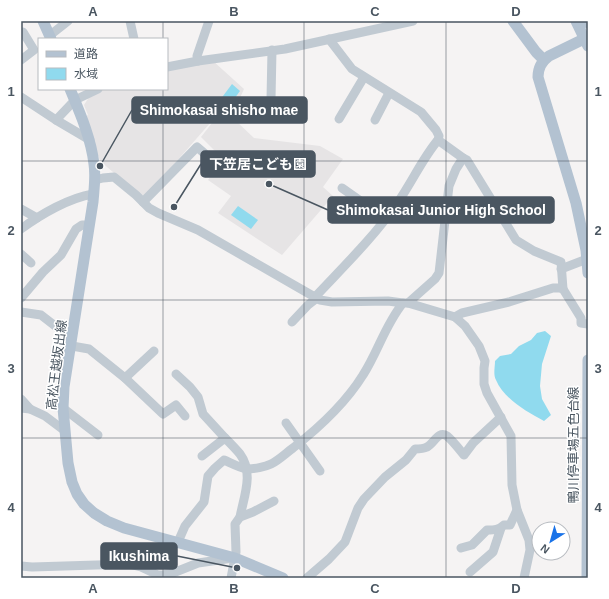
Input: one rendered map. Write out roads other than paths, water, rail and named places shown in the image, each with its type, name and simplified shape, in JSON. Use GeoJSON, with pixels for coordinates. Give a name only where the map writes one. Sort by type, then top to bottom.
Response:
{"type":"FeatureCollection","features":[{"type":"Feature","properties":{"kind":"main road"},"geometry":{"type":"LineString","coordinates":[[43,21],[50,37]]}},
{"type":"Feature","properties":{"kind":"main road"},"geometry":{"type":"LineString","coordinates":[[513,21],[536,52],[544,60]]}},
{"type":"Feature","properties":{"kind":"main road"},"geometry":{"type":"LineString","coordinates":[[576,21],[587,40],[544,60],[538,71],[539,80],[582,226],[588,273]]}},
{"type":"Feature","properties":{"kind":"main road","name":"高松王越坂出線"},"geometry":{"type":"LineString","coordinates":[[70,90],[90,140],[95,180],[72,342],[64,387],[63,408],[65,431],[72,482],[76,494],[84,504],[100,517],[124,528],[235,558],[283,578]]}},
{"type":"Feature","properties":{"kind":"main road","name":"鴨川停車場五色台線"},"geometry":{"type":"LineString","coordinates":[[587,578],[588,360]]}},
{"type":"Feature","properties":{"kind":"street"},"geometry":{"type":"LineString","coordinates":[[50,37],[68,21]]}},
{"type":"Feature","properties":{"kind":"street"},"geometry":{"type":"LineString","coordinates":[[130,21],[134,38]]}},
{"type":"Feature","properties":{"kind":"street"},"geometry":{"type":"LineString","coordinates":[[198,61],[197,56],[208,21]]}},
{"type":"Feature","properties":{"kind":"street"},"geometry":{"type":"LineString","coordinates":[[168,67],[272,50],[413,21]]}},
{"type":"Feature","properties":{"kind":"street"},"geometry":{"type":"LineString","coordinates":[[21,60],[34,50],[23,32]]}},
{"type":"Feature","properties":{"kind":"street"},"geometry":{"type":"LineString","coordinates":[[292,322],[365,244],[386,219],[438,140],[439,136],[421,112],[352,69],[329,39]]}},
{"type":"Feature","properties":{"kind":"street"},"geometry":{"type":"LineString","coordinates":[[271,98],[272,50]]}},
{"type":"Feature","properties":{"kind":"street"},"geometry":{"type":"LineString","coordinates":[[339,119],[364,77]]}},
{"type":"Feature","properties":{"kind":"street"},"geometry":{"type":"LineString","coordinates":[[56,120],[75,100],[96,90]]}},
{"type":"Feature","properties":{"kind":"street"},"geometry":{"type":"LineString","coordinates":[[375,120],[389,93]]}},
{"type":"Feature","properties":{"kind":"street"},"geometry":{"type":"LineString","coordinates":[[21,97],[90,140]]}},
{"type":"Feature","properties":{"kind":"street"},"geometry":{"type":"LineString","coordinates":[[438,140],[467,160],[516,240],[534,251],[561,262],[563,289],[581,318],[581,324],[588,324]]}},
{"type":"Feature","properties":{"kind":"street"},"geometry":{"type":"LineString","coordinates":[[143,202],[197,146],[219,172]]}},
{"type":"Feature","properties":{"kind":"street"},"geometry":{"type":"LineString","coordinates":[[178,542],[186,526],[204,502],[208,476],[211,471],[224,460],[247,469],[271,464],[299,443],[331,415],[363,376],[395,312],[439,273],[449,186],[456,169],[463,158]]}},
{"type":"Feature","properties":{"kind":"street"},"geometry":{"type":"LineString","coordinates":[[95,180],[114,177],[158,213],[210,236],[320,300],[332,302],[388,301],[405,303],[455,317],[465,326],[479,346],[485,361],[485,388],[511,436],[512,485],[517,510],[529,540],[530,550],[524,578]]}},
{"type":"Feature","properties":{"kind":"street"},"geometry":{"type":"LineString","coordinates":[[342,188],[386,219]]}},
{"type":"Feature","properties":{"kind":"street"},"geometry":{"type":"LineString","coordinates":[[21,229],[37,218],[80,196],[93,194]]}},
{"type":"Feature","properties":{"kind":"street"},"geometry":{"type":"LineString","coordinates":[[21,209],[37,218]]}},
{"type":"Feature","properties":{"kind":"street"},"geometry":{"type":"LineString","coordinates":[[21,298],[43,272],[61,254],[76,229],[82,225],[89,225]]}},
{"type":"Feature","properties":{"kind":"street"},"geometry":{"type":"LineString","coordinates":[[21,254],[31,263]]}},
{"type":"Feature","properties":{"kind":"street"},"geometry":{"type":"LineString","coordinates":[[561,269],[587,259]]}},
{"type":"Feature","properties":{"kind":"street"},"geometry":{"type":"LineString","coordinates":[[455,317],[462,313],[509,302],[553,288],[563,289]]}},
{"type":"Feature","properties":{"kind":"street"},"geometry":{"type":"LineString","coordinates":[[21,312],[42,315],[72,342],[89,349],[125,378],[163,414],[176,405],[185,416]]}},
{"type":"Feature","properties":{"kind":"street"},"geometry":{"type":"LineString","coordinates":[[125,378],[154,351]]}},
{"type":"Feature","properties":{"kind":"street"},"geometry":{"type":"LineString","coordinates":[[176,374],[198,397],[203,414],[240,455],[247,469],[247,488],[240,517],[235,524],[236,552],[231,578]]}},
{"type":"Feature","properties":{"kind":"street"},"geometry":{"type":"LineString","coordinates":[[21,399],[25,409],[45,416],[65,431]]}},
{"type":"Feature","properties":{"kind":"street"},"geometry":{"type":"LineString","coordinates":[[63,408],[98,435]]}},
{"type":"Feature","properties":{"kind":"street"},"geometry":{"type":"LineString","coordinates":[[307,578],[329,559],[345,542],[358,508],[364,499],[385,477],[406,460],[414,449],[427,447],[434,442],[436,437],[446,435],[464,455],[474,443],[501,417]]}},
{"type":"Feature","properties":{"kind":"street"},"geometry":{"type":"LineString","coordinates":[[286,423],[320,471]]}},
{"type":"Feature","properties":{"kind":"street"},"geometry":{"type":"LineString","coordinates":[[202,456],[225,438]]}},
{"type":"Feature","properties":{"kind":"street"},"geometry":{"type":"LineString","coordinates":[[240,517],[249,514],[274,500]]}},
{"type":"Feature","properties":{"kind":"street"},"geometry":{"type":"LineString","coordinates":[[461,548],[472,545],[488,530],[501,528],[504,525],[510,525],[517,510]]}},
{"type":"Feature","properties":{"kind":"street"},"geometry":{"type":"LineString","coordinates":[[470,572],[493,552],[501,528]]}},
{"type":"Feature","properties":{"kind":"street"},"geometry":{"type":"LineString","coordinates":[[21,566],[32,567],[129,564],[158,575],[162,575],[173,573],[198,563],[235,558]]}},
{"type":"Feature","properties":{"kind":"water"},"geometry":{"type":"Polygon","coordinates":[[[232,84],[240,91],[226,110],[217,104],[232,84]]]}},
{"type":"Feature","properties":{"kind":"water"},"geometry":{"type":"Polygon","coordinates":[[[238,206],[258,220],[251,229],[231,215],[238,206]]]}},
{"type":"Feature","properties":{"kind":"water"},"geometry":{"type":"Polygon","coordinates":[[[545,331],[551,336],[542,364],[540,386],[542,399],[551,415],[544,421],[523,409],[504,393],[496,380],[494,371],[495,361],[500,356],[511,354],[519,346],[531,340],[537,333],[545,331]]]}},
{"type":"Feature","properties":{"kind":"place","name":"Shimokasai shisho mae"},"geometry":{"type":"Point","coordinates":[100,166]}},
{"type":"Feature","properties":{"kind":"place","name":"Shimokasai Junior High School"},"geometry":{"type":"Point","coordinates":[269,184]}},
{"type":"Feature","properties":{"kind":"place","name":"下笠居こども園"},"geometry":{"type":"Point","coordinates":[174,207]}},
{"type":"Feature","properties":{"kind":"place","name":"Ikushima"},"geometry":{"type":"Point","coordinates":[237,568]}}]}
